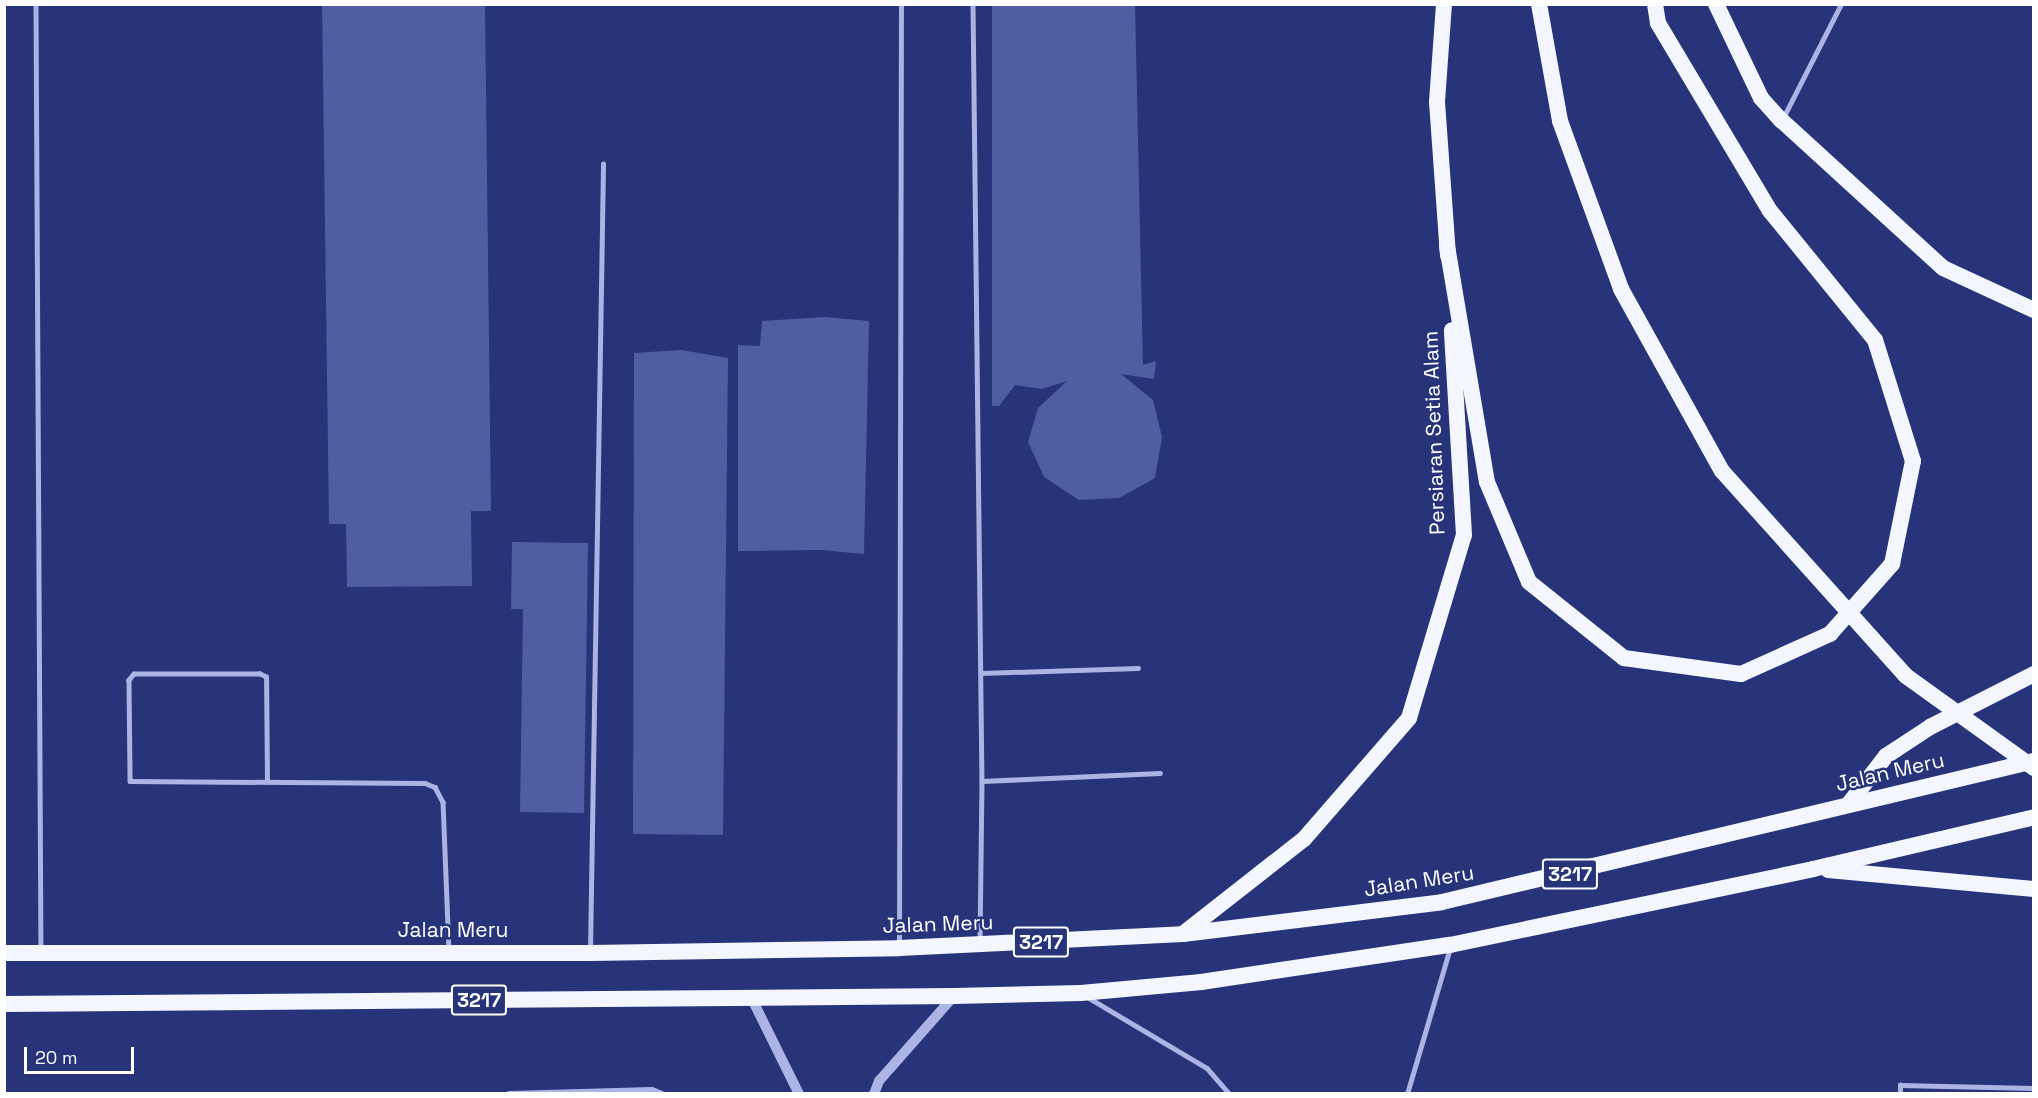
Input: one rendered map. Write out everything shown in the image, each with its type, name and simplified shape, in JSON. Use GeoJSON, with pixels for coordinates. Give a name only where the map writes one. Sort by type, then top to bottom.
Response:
{"type":"FeatureCollection","features":[{"type":"Feature","properties":{"kind":"highway","name":"Persiaran Setia Alam"},"geometry":{"type":"LineString","coordinates":[[1183,934],[1304,839],[1409,718],[1464,535],[1437,102],[1444,4]]}},
{"type":"Feature","properties":{"kind":"highway"},"geometry":{"type":"LineString","coordinates":[[1539,4],[1560,121],[1621,289],[1722,471],[1906,676],[2034,768]]}},
{"type":"Feature","properties":{"kind":"highway"},"geometry":{"type":"LineString","coordinates":[[1447,246],[1487,482],[1529,582],[1624,658],[1741,674],[1830,634],[1892,564],[1913,461],[1875,340],[1770,211],[1658,22],[1655,4]]}},
{"type":"Feature","properties":{"kind":"highway"},"geometry":{"type":"LineString","coordinates":[[1716,4],[1761,98],[1781,120],[1943,268],[2034,310]]}},
{"type":"Feature","properties":{"kind":"highway"},"geometry":{"type":"LineString","coordinates":[[1848,805],[1886,756],[1929,727],[2034,674]]}},
{"type":"Feature","properties":{"kind":"highway","name":"Jalan Meru"},"geometry":{"type":"LineString","coordinates":[[4,953],[590,953],[899,948],[1183,934],[1442,902],[2034,761]]}},
{"type":"Feature","properties":{"kind":"highway","name":"3217"},"geometry":{"type":"LineString","coordinates":[[4,1004],[954,996],[1081,993],[1201,982],[1450,945],[1813,869],[2034,817]]}},
{"type":"Feature","properties":{"kind":"highway"},"geometry":{"type":"LineString","coordinates":[[1813,869],[2034,889]]}},
{"type":"Feature","properties":{"kind":"street"},"geometry":{"type":"LineString","coordinates":[[874,1094],[879,1081],[954,996]]}},
{"type":"Feature","properties":{"kind":"street"},"geometry":{"type":"LineString","coordinates":[[751,997],[800,1094]]}},
{"type":"Feature","properties":{"kind":"street"},"geometry":{"type":"LineString","coordinates":[[509,1094],[652,1090],[662,1094]]}},
{"type":"Feature","properties":{"kind":"lane"},"geometry":{"type":"LineString","coordinates":[[36,4],[41,953]]}},
{"type":"Feature","properties":{"kind":"lane"},"geometry":{"type":"LineString","coordinates":[[899,948],[901,4]]}},
{"type":"Feature","properties":{"kind":"lane"},"geometry":{"type":"LineString","coordinates":[[973,4],[982,781],[980,945]]}},
{"type":"Feature","properties":{"kind":"lane"},"geometry":{"type":"LineString","coordinates":[[1781,120],[1840,4]]}},
{"type":"Feature","properties":{"kind":"lane"},"geometry":{"type":"LineString","coordinates":[[590,953],[603,164]]}},
{"type":"Feature","properties":{"kind":"lane"},"geometry":{"type":"LineString","coordinates":[[981,673],[1137,668]]}},
{"type":"Feature","properties":{"kind":"lane"},"geometry":{"type":"LineString","coordinates":[[267,782],[266,677],[260,674],[134,674],[129,680],[130,781],[267,782],[425,783],[435,788],[444,802],[449,952]]}},
{"type":"Feature","properties":{"kind":"lane"},"geometry":{"type":"LineString","coordinates":[[982,781],[1160,773]]}},
{"type":"Feature","properties":{"kind":"lane"},"geometry":{"type":"LineString","coordinates":[[1407,1094],[1450,945]]}},
{"type":"Feature","properties":{"kind":"lane"},"geometry":{"type":"LineString","coordinates":[[1081,993],[1207,1068],[1230,1094]]}},
{"type":"Feature","properties":{"kind":"lane"},"geometry":{"type":"LineString","coordinates":[[1900,1094],[1900,1085],[2034,1088]]}},
{"type":"Feature","properties":{"kind":"building"},"geometry":{"type":"Polygon","coordinates":[[[322,4],[485,4],[491,511],[471,511],[472,586],[347,587],[346,524],[329,524],[322,4]]]}},
{"type":"Feature","properties":{"kind":"building"},"geometry":{"type":"Polygon","coordinates":[[[992,4],[1135,4],[1143,365],[1156,361],[1154,379],[1121,374],[1153,400],[1162,437],[1155,478],[1119,498],[1079,500],[1044,477],[1028,442],[1038,408],[1067,381],[1042,389],[1015,385],[999,406],[992,406],[992,4]]]}},
{"type":"Feature","properties":{"kind":"building"},"geometry":{"type":"Polygon","coordinates":[[[825,317],[869,321],[864,554],[821,550],[738,551],[738,345],[760,346],[762,321],[825,317]]]}},
{"type":"Feature","properties":{"kind":"building"},"geometry":{"type":"Polygon","coordinates":[[[681,350],[728,358],[723,835],[633,834],[634,353],[681,350]]]}},
{"type":"Feature","properties":{"kind":"building"},"geometry":{"type":"Polygon","coordinates":[[[512,542],[588,543],[584,813],[520,812],[523,609],[511,609],[512,542]]]}}]}
